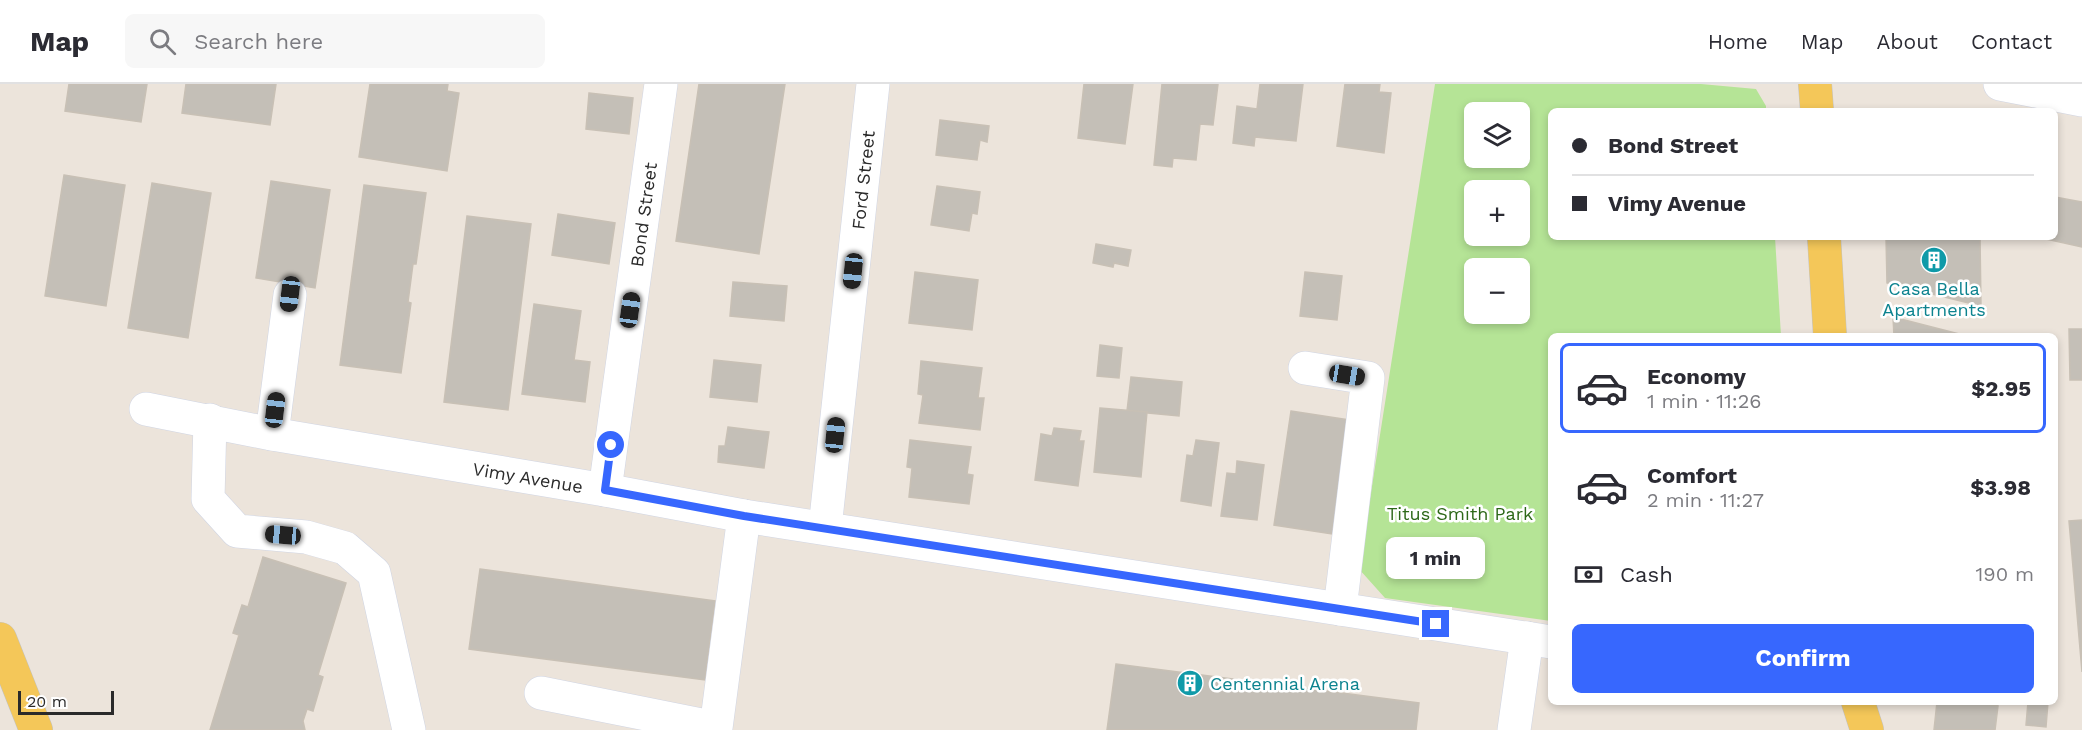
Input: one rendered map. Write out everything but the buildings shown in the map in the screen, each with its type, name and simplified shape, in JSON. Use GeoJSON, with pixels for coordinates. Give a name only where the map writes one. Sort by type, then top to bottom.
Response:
{"type":"FeatureCollection","features":[{"type":"Feature","properties":{"kind":"main road"},"geometry":{"type":"LineString","coordinates":[[1815,84],[1816,108]]}},
{"type":"Feature","properties":{"kind":"main road"},"geometry":{"type":"LineString","coordinates":[[1824,240],[1830,333]]}},
{"type":"Feature","properties":{"kind":"main road"},"geometry":{"type":"LineString","coordinates":[[0,639],[36,730]]}},
{"type":"Feature","properties":{"kind":"main road"},"geometry":{"type":"LineString","coordinates":[[1859,705],[1867,730]]}},
{"type":"Feature","properties":{"kind":"street","name":"Bond Street"},"geometry":{"type":"LineString","coordinates":[[605,490],[661,84]]}},
{"type":"Feature","properties":{"kind":"street","name":"Ford Street"},"geometry":{"type":"LineString","coordinates":[[825,528],[873,84]]}},
{"type":"Feature","properties":{"kind":"street"},"geometry":{"type":"LineString","coordinates":[[2000,84],[2082,100]]}},
{"type":"Feature","properties":{"kind":"street"},"geometry":{"type":"LineString","coordinates":[[272,434],[290,294]]}},
{"type":"Feature","properties":{"kind":"street"},"geometry":{"type":"LineString","coordinates":[[1305,368],[1368,378],[1340,609]]}},
{"type":"Feature","properties":{"kind":"street","name":"Vimy Avenue"},"geometry":{"type":"LineString","coordinates":[[146,409],[272,434],[605,490],[744,516],[1539,640]]}},
{"type":"Feature","properties":{"kind":"street"},"geometry":{"type":"LineString","coordinates":[[210,420],[208,499],[237,531],[306,537],[345,548],[374,573],[409,730]]}},
{"type":"Feature","properties":{"kind":"street"},"geometry":{"type":"LineString","coordinates":[[540,693],[716,728],[744,516]]}},
{"type":"Feature","properties":{"kind":"street"},"geometry":{"type":"LineString","coordinates":[[1515,730],[1539,640]]}},
{"type":"Feature","properties":{"kind":"green space","name":"Titus Smith Park"},"geometry":{"type":"Polygon","coordinates":[[[1435,84],[1701,84],[1756,89],[1766,108],[1548,108],[1548,240],[1775,240],[1781,333],[1548,333],[1548,621],[1385,598],[1359,569],[1435,84]]]}},
{"type":"Feature","properties":{"kind":"place","name":"Casa Bella Apartments"},"geometry":{"type":"Point","coordinates":[1934,260]}},
{"type":"Feature","properties":{"kind":"place","name":"Centennial Arena"},"geometry":{"type":"Point","coordinates":[1190,683]}},
{"type":"Feature","properties":{"kind":"route"},"geometry":{"type":"LineString","coordinates":[[611,445],[605,490],[744,516],[1436,624]]}}]}
